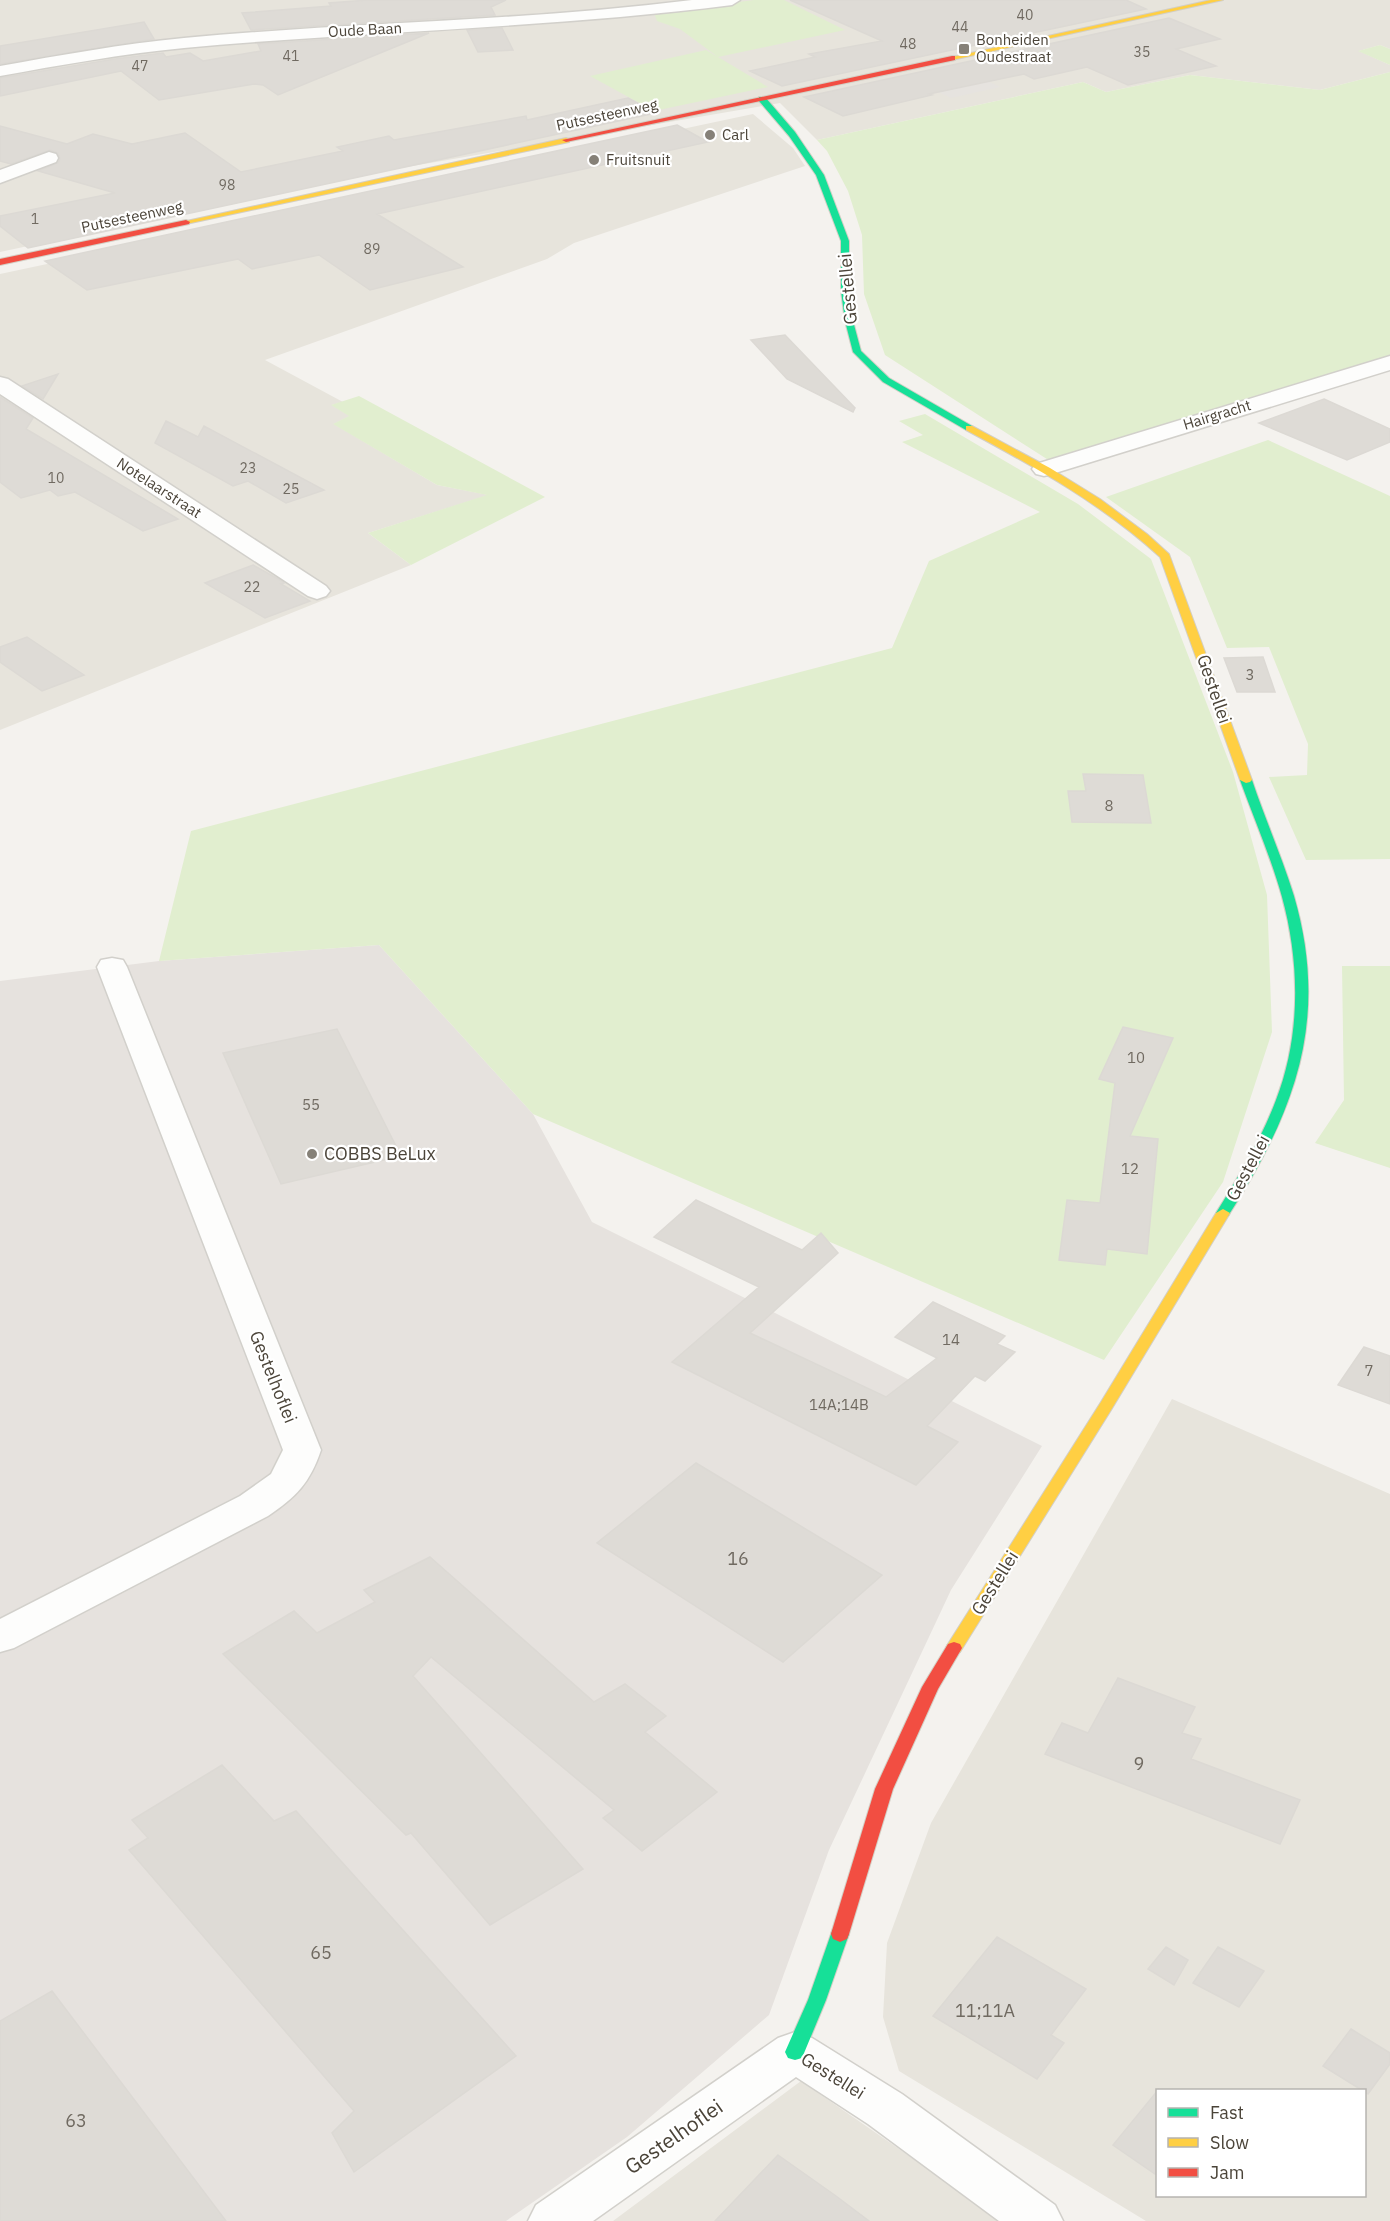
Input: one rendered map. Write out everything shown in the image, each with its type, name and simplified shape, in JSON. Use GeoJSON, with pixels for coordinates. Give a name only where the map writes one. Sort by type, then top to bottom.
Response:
{"type":"FeatureCollection","features":[{"type":"Feature","properties":{"kind":"street","name":"Oude Baan"},"geometry":{"type":"LineString","coordinates":[[0,71],[105,51],[184,41],[520,22],[634,12],[732,0]]}},
{"type":"Feature","properties":{"kind":"street","name":"Putsesteenweg"},"geometry":{"type":"LineString","coordinates":[[3,258],[762,99],[1220,0]]}},
{"type":"Feature","properties":{"kind":"street","name":"Gestellei"},"geometry":{"type":"LineString","coordinates":[[762,99],[792,134],[823,183],[845,241],[846,301],[857,352],[886,380],[927,406],[1044,470],[1119,516],[1144,535],[1165,556],[1288,898],[1300,962],[1301,1031],[1284,1098],[1249,1170],[930,1686],[884,1789],[821,1989],[795,2052],[885,2109],[1038,2221]]}},
{"type":"Feature","properties":{"kind":"street"},"geometry":{"type":"LineString","coordinates":[[0,177],[49,158]]}},
{"type":"Feature","properties":{"kind":"street","name":"Hairgracht"},"geometry":{"type":"LineString","coordinates":[[1044,470],[1390,363]]}},
{"type":"Feature","properties":{"kind":"street","name":"Notelaarstraat"},"geometry":{"type":"LineString","coordinates":[[0,384],[318,591]]}},
{"type":"Feature","properties":{"kind":"street","name":"Gestelhoflei"},"geometry":{"type":"LineString","coordinates":[[0,1637],[254,1506],[284,1486],[295,1472],[302,1450],[112,967]]}},
{"type":"Feature","properties":{"kind":"street","name":"Gestelhoflei"},"geometry":{"type":"LineString","coordinates":[[553,2221],[795,2052]]}},
{"type":"Feature","properties":{"kind":"shaded area"},"geometry":{"type":"Polygon","coordinates":[[[0,0],[1390,0],[1390,49],[1380,45],[1359,51],[1390,65],[1390,72],[1320,90],[1190,75],[1106,92],[1083,82],[817,140],[780,103],[360,175],[0,252],[0,0]]]}},
{"type":"Feature","properties":{"kind":"shaded area"},"geometry":{"type":"Polygon","coordinates":[[[957,66],[1000,87],[951,98],[907,78],[957,66]]]}},
{"type":"Feature","properties":{"kind":"shaded area"},"geometry":{"type":"Polygon","coordinates":[[[753,114],[793,148],[805,166],[574,243],[547,259],[265,360],[343,402],[332,405],[350,416],[334,424],[437,485],[489,495],[368,533],[411,565],[0,730],[0,274],[753,114]]]}},
{"type":"Feature","properties":{"kind":"shaded area"},"geometry":{"type":"Polygon","coordinates":[[[379,945],[533,1114],[592,1222],[1042,1446],[951,1590],[829,1850],[769,2015],[627,2137],[506,2221],[0,2221],[0,981],[159,961],[379,945]]]}},
{"type":"Feature","properties":{"kind":"shaded area"},"geometry":{"type":"Polygon","coordinates":[[[1172,1399],[1390,1494],[1390,2221],[1146,2221],[899,2071],[883,2017],[887,1943],[931,1823],[1172,1399]]]}},
{"type":"Feature","properties":{"kind":"shaded area"},"geometry":{"type":"Polygon","coordinates":[[[801,2081],[1003,2221],[613,2221],[801,2081]]]}},
{"type":"Feature","properties":{"kind":"green space"},"geometry":{"type":"Polygon","coordinates":[[[754,0],[784,0],[845,30],[718,57],[680,29],[657,21],[654,13],[754,0]]]}},
{"type":"Feature","properties":{"kind":"green space"},"geometry":{"type":"Polygon","coordinates":[[[1380,45],[1390,49],[1390,65],[1358,51],[1380,45]]]}},
{"type":"Feature","properties":{"kind":"green space"},"geometry":{"type":"Polygon","coordinates":[[[706,50],[768,87],[654,111],[590,76],[706,50]]]}},
{"type":"Feature","properties":{"kind":"green space"},"geometry":{"type":"Polygon","coordinates":[[[1390,72],[1390,361],[1050,461],[885,355],[864,294],[862,235],[848,191],[827,151],[817,140],[1083,82],[1106,92],[1190,75],[1320,90],[1390,72]]]}},
{"type":"Feature","properties":{"kind":"green space"},"geometry":{"type":"Polygon","coordinates":[[[359,396],[545,497],[411,565],[368,533],[487,495],[437,485],[333,424],[349,416],[331,405],[359,396]]]}},
{"type":"Feature","properties":{"kind":"green space"},"geometry":{"type":"Polygon","coordinates":[[[925,414],[1078,504],[1151,559],[1233,772],[1267,895],[1272,1032],[1223,1182],[1104,1360],[533,1114],[379,945],[159,961],[191,831],[892,648],[929,561],[1040,512],[902,442],[923,435],[899,421],[925,414]]]}},
{"type":"Feature","properties":{"kind":"green space"},"geometry":{"type":"Polygon","coordinates":[[[1268,440],[1390,496],[1390,859],[1306,860],[1269,777],[1307,775],[1308,744],[1269,647],[1227,648],[1190,557],[1106,497],[1268,440]]]}},
{"type":"Feature","properties":{"kind":"green space"},"geometry":{"type":"Polygon","coordinates":[[[1342,966],[1390,966],[1390,1168],[1315,1143],[1344,1100],[1342,966]]]}},
{"type":"Feature","properties":{"kind":"building"},"geometry":{"type":"Polygon","coordinates":[[[368,0],[506,0],[491,7],[495,15],[251,30],[242,13],[331,6],[329,3],[368,0]]]}},
{"type":"Feature","properties":{"kind":"building"},"geometry":{"type":"Polygon","coordinates":[[[790,0],[1126,0],[1146,9],[782,86],[750,71],[815,57],[809,54],[882,41],[790,0]]]}},
{"type":"Feature","properties":{"kind":"building"},"geometry":{"type":"Polygon","coordinates":[[[1169,18],[1220,39],[1176,49],[1216,66],[1128,85],[1087,67],[1034,79],[1024,74],[929,94],[932,95],[843,116],[804,97],[1169,18]]]}},
{"type":"Feature","properties":{"kind":"building"},"geometry":{"type":"Polygon","coordinates":[[[144,22],[154,39],[0,64],[0,46],[144,22]]]}},
{"type":"Feature","properties":{"kind":"building"},"geometry":{"type":"Polygon","coordinates":[[[502,28],[513,50],[478,52],[467,30],[502,28]]]}},
{"type":"Feature","properties":{"kind":"building"},"geometry":{"type":"Polygon","coordinates":[[[429,33],[278,95],[263,85],[254,84],[159,100],[121,71],[0,96],[0,78],[115,59],[163,53],[166,57],[190,53],[203,61],[261,51],[258,44],[429,33]]]}},
{"type":"Feature","properties":{"kind":"building"},"geometry":{"type":"Polygon","coordinates":[[[628,98],[656,113],[28,248],[0,226],[0,216],[115,193],[38,171],[58,163],[60,159],[58,153],[50,150],[11,164],[0,161],[0,126],[67,144],[93,134],[132,144],[185,133],[241,172],[343,151],[337,147],[389,136],[394,140],[526,116],[527,120],[628,98]]]}},
{"type":"Feature","properties":{"kind":"building"},"geometry":{"type":"Polygon","coordinates":[[[677,125],[708,142],[377,214],[463,267],[370,290],[319,255],[252,269],[238,259],[87,290],[45,261],[677,125]]]}},
{"type":"Feature","properties":{"kind":"building"},"geometry":{"type":"Polygon","coordinates":[[[785,335],[855,408],[853,412],[787,379],[751,340],[785,335]]]}},
{"type":"Feature","properties":{"kind":"building"},"geometry":{"type":"Polygon","coordinates":[[[58,374],[43,399],[22,386],[58,374]]]}},
{"type":"Feature","properties":{"kind":"building"},"geometry":{"type":"Polygon","coordinates":[[[0,397],[33,418],[26,429],[178,519],[143,531],[75,492],[58,496],[50,490],[21,498],[0,482],[0,397]]]}},
{"type":"Feature","properties":{"kind":"building"},"geometry":{"type":"Polygon","coordinates":[[[1324,399],[1390,429],[1390,442],[1347,460],[1259,423],[1324,399]]]}},
{"type":"Feature","properties":{"kind":"building"},"geometry":{"type":"Polygon","coordinates":[[[166,421],[198,437],[204,426],[324,490],[286,503],[248,481],[233,486],[155,443],[166,421]]]}},
{"type":"Feature","properties":{"kind":"building"},"geometry":{"type":"Polygon","coordinates":[[[253,565],[310,601],[265,618],[205,583],[253,565]]]}},
{"type":"Feature","properties":{"kind":"building"},"geometry":{"type":"Polygon","coordinates":[[[27,637],[84,675],[42,691],[0,662],[0,647],[27,637]]]}},
{"type":"Feature","properties":{"kind":"building"},"geometry":{"type":"Polygon","coordinates":[[[1263,657],[1275,692],[1237,692],[1224,658],[1263,657]]]}},
{"type":"Feature","properties":{"kind":"building"},"geometry":{"type":"Polygon","coordinates":[[[1083,774],[1143,775],[1151,823],[1072,822],[1068,791],[1086,791],[1083,774]]]}},
{"type":"Feature","properties":{"kind":"building"},"geometry":{"type":"Polygon","coordinates":[[[1123,1027],[1173,1038],[1130,1136],[1158,1139],[1147,1254],[1107,1249],[1105,1265],[1059,1260],[1067,1200],[1100,1203],[1115,1083],[1099,1079],[1123,1027]]]}},
{"type":"Feature","properties":{"kind":"building"},"geometry":{"type":"Polygon","coordinates":[[[337,1029],[401,1156],[281,1184],[223,1053],[337,1029]]]}},
{"type":"Feature","properties":{"kind":"building"},"geometry":{"type":"Polygon","coordinates":[[[696,1200],[802,1250],[821,1233],[838,1253],[750,1333],[886,1397],[937,1358],[895,1337],[933,1302],[1005,1336],[997,1344],[1015,1352],[985,1381],[975,1376],[927,1426],[958,1442],[916,1485],[672,1362],[759,1287],[654,1237],[696,1200]]]}},
{"type":"Feature","properties":{"kind":"building"},"geometry":{"type":"Polygon","coordinates":[[[1364,1347],[1390,1356],[1390,1404],[1338,1385],[1364,1347]]]}},
{"type":"Feature","properties":{"kind":"building"},"geometry":{"type":"Polygon","coordinates":[[[696,1463],[882,1575],[783,1662],[597,1543],[696,1463]]]}},
{"type":"Feature","properties":{"kind":"building"},"geometry":{"type":"Polygon","coordinates":[[[430,1557],[594,1702],[625,1684],[666,1716],[645,1732],[717,1792],[642,1851],[603,1818],[614,1810],[431,1657],[413,1676],[583,1869],[490,1925],[411,1833],[406,1835],[223,1654],[294,1611],[317,1633],[375,1602],[364,1590],[430,1557]]]}},
{"type":"Feature","properties":{"kind":"building"},"geometry":{"type":"Polygon","coordinates":[[[1118,1678],[1195,1707],[1182,1733],[1201,1739],[1191,1759],[1300,1800],[1280,1844],[1045,1754],[1062,1723],[1088,1733],[1118,1678]]]}},
{"type":"Feature","properties":{"kind":"building"},"geometry":{"type":"Polygon","coordinates":[[[222,1765],[274,1821],[296,1811],[516,2056],[354,2172],[332,2133],[354,2111],[129,1850],[148,1838],[132,1820],[222,1765]]]}},
{"type":"Feature","properties":{"kind":"building"},"geometry":{"type":"Polygon","coordinates":[[[997,1937],[1086,1989],[1051,2035],[1064,2043],[1037,2079],[933,2016],[997,1937]]]}},
{"type":"Feature","properties":{"kind":"building"},"geometry":{"type":"Polygon","coordinates":[[[1166,1947],[1188,1960],[1174,1985],[1148,1969],[1166,1947]]]}},
{"type":"Feature","properties":{"kind":"building"},"geometry":{"type":"Polygon","coordinates":[[[1218,1947],[1264,1971],[1239,2007],[1193,1983],[1218,1947]]]}},
{"type":"Feature","properties":{"kind":"building"},"geometry":{"type":"Polygon","coordinates":[[[52,1991],[226,2221],[0,2221],[0,2021],[52,1991]]]}},
{"type":"Feature","properties":{"kind":"building"},"geometry":{"type":"Polygon","coordinates":[[[1351,2029],[1390,2053],[1390,2064],[1368,2094],[1366,2089],[1360,2089],[1323,2066],[1351,2029]]]}},
{"type":"Feature","properties":{"kind":"building"},"geometry":{"type":"Polygon","coordinates":[[[1156,2092],[1156,2175],[1113,2145],[1156,2092]]]}},
{"type":"Feature","properties":{"kind":"building"},"geometry":{"type":"Polygon","coordinates":[[[778,2155],[836,2196],[869,2221],[715,2221],[778,2155]]]}},
{"type":"Feature","properties":{"kind":"traffic: fast"},"geometry":{"type":"LineString","coordinates":[[762,99],[792,134],[820,175],[845,241],[845,291],[849,321],[857,352],[886,380],[969,428]]}},
{"type":"Feature","properties":{"kind":"traffic: fast"},"geometry":{"type":"LineString","coordinates":[[1223,1213],[1255,1158],[1283,1100],[1291,1077],[1300,1026],[1301,972],[1294,921],[1283,882],[1246,780]]}},
{"type":"Feature","properties":{"kind":"traffic: fast"},"geometry":{"type":"LineString","coordinates":[[795,2052],[817,2000],[840,1934]]}},
{"type":"Feature","properties":{"kind":"traffic: slow"},"geometry":{"type":"LineString","coordinates":[[952,58],[1220,0]]}},
{"type":"Feature","properties":{"kind":"traffic: slow"},"geometry":{"type":"LineString","coordinates":[[186,222],[566,140]]}},
{"type":"Feature","properties":{"kind":"traffic: slow"},"geometry":{"type":"LineString","coordinates":[[969,428],[1097,501],[1144,536],[1165,556],[1246,780]]}},
{"type":"Feature","properties":{"kind":"traffic: slow"},"geometry":{"type":"LineString","coordinates":[[954,1648],[1106,1406],[1223,1213]]}},
{"type":"Feature","properties":{"kind":"traffic: jam"},"geometry":{"type":"LineString","coordinates":[[566,140],[952,58]]}},
{"type":"Feature","properties":{"kind":"traffic: jam"},"geometry":{"type":"LineString","coordinates":[[0,262],[186,222]]}},
{"type":"Feature","properties":{"kind":"traffic: jam"},"geometry":{"type":"LineString","coordinates":[[840,1934],[884,1789],[930,1687],[954,1648]]}},
{"type":"Feature","properties":{"kind":"place","name":"Bonheiden Oudestraat"},"geometry":{"type":"Point","coordinates":[964,49]}},
{"type":"Feature","properties":{"kind":"place","name":"Carl"},"geometry":{"type":"Point","coordinates":[710,135]}},
{"type":"Feature","properties":{"kind":"place","name":"Fruitsnuit"},"geometry":{"type":"Point","coordinates":[594,160]}},
{"type":"Feature","properties":{"kind":"place","name":"COBBS BeLux"},"geometry":{"type":"Point","coordinates":[312,1154]}}]}
